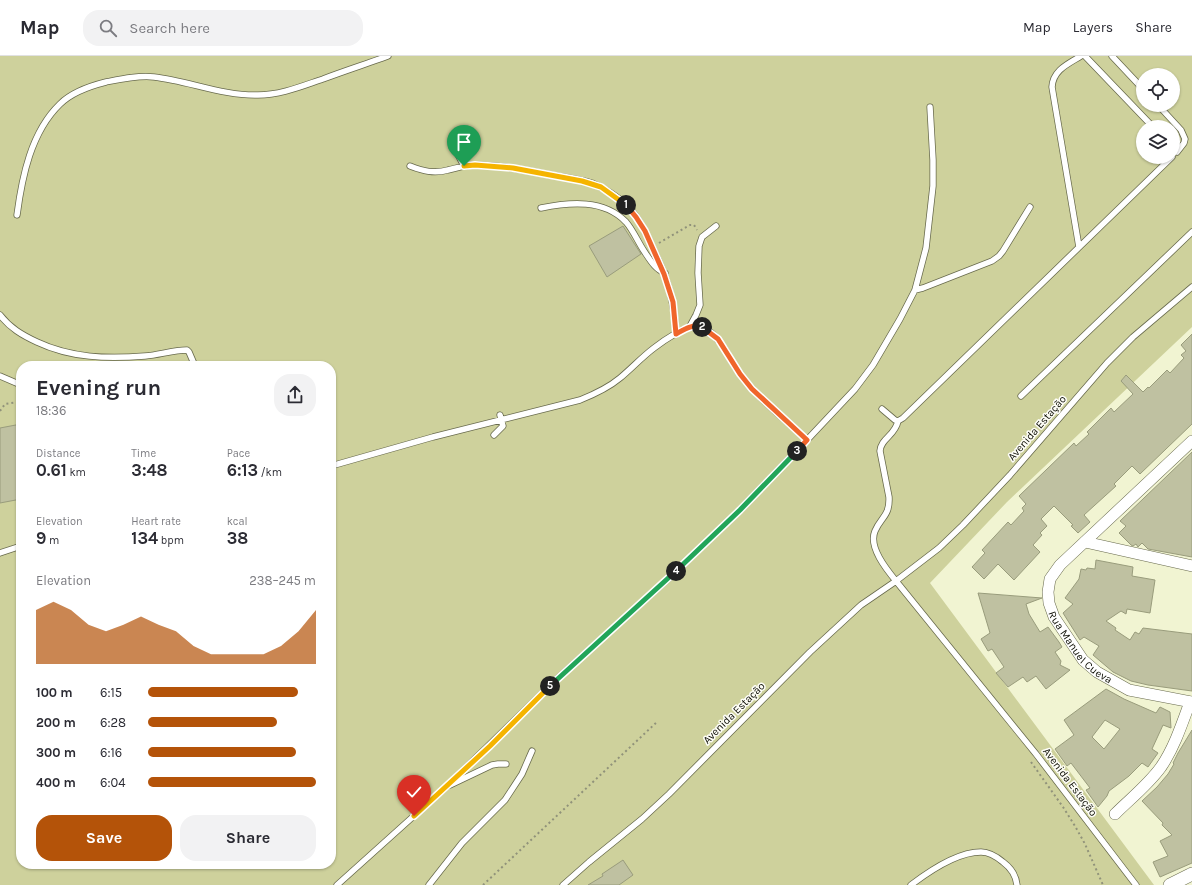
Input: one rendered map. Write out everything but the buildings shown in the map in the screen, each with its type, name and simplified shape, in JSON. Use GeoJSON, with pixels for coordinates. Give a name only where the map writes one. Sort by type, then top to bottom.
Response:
{"type":"FeatureCollection","features":[{"type":"Feature","properties":{"kind":"street","name":"Rua Manuel Cueva"},"geometry":{"type":"LineString","coordinates":[[1191,702],[1130,690],[1097,672],[1083,660],[1054,617],[1049,603],[1048,592],[1050,579],[1060,565],[1192,441]]}},
{"type":"Feature","properties":{"kind":"street"},"geometry":{"type":"LineString","coordinates":[[1085,542],[1192,566]]}},
{"type":"Feature","properties":{"kind":"street"},"geometry":{"type":"LineString","coordinates":[[1115,814],[1160,768],[1178,733],[1191,702]]}},
{"type":"Feature","properties":{"kind":"street"},"geometry":{"type":"LineString","coordinates":[[1170,885],[1192,874]]}},
{"type":"Feature","properties":{"kind":"lane"},"geometry":{"type":"LineString","coordinates":[[17,215],[25,170],[29,157],[42,129],[51,114],[61,103],[86,88],[115,80],[152,77],[178,80],[235,94],[257,96],[270,95],[300,87],[388,56]]}},
{"type":"Feature","properties":{"kind":"lane"},"geometry":{"type":"LineString","coordinates":[[1079,247],[1052,80],[1058,71],[1081,56]]}},
{"type":"Feature","properties":{"kind":"lane"},"geometry":{"type":"LineString","coordinates":[[1085,56],[1146,120]]}},
{"type":"Feature","properties":{"kind":"lane"},"geometry":{"type":"LineString","coordinates":[[1112,56],[1136,82]]}},
{"type":"Feature","properties":{"kind":"lane"},"geometry":{"type":"LineString","coordinates":[[337,885],[446,787],[559,677],[668,579],[740,510],[855,389],[873,365],[915,290],[926,248],[933,186],[930,107]]}},
{"type":"Feature","properties":{"kind":"lane"},"geometry":{"type":"LineString","coordinates":[[1164,112],[1172,120]]}},
{"type":"Feature","properties":{"kind":"lane"},"geometry":{"type":"LineString","coordinates":[[1180,129],[1184,134],[1184,143],[1180,147]]}},
{"type":"Feature","properties":{"kind":"lane"},"geometry":{"type":"LineString","coordinates":[[454,147],[464,166]]}},
{"type":"Feature","properties":{"kind":"lane"},"geometry":{"type":"LineString","coordinates":[[896,582],[884,566],[875,548],[873,537],[887,512],[889,503],[880,447],[894,432],[898,421],[903,418],[1163,164]]}},
{"type":"Feature","properties":{"kind":"lane"},"geometry":{"type":"LineString","coordinates":[[410,166],[432,172],[475,165],[513,168],[592,184],[614,195],[628,206],[645,231],[664,274],[673,302],[676,334]]}},
{"type":"Feature","properties":{"kind":"lane"},"geometry":{"type":"LineString","coordinates":[[541,208],[587,204],[597,205],[615,213],[627,224],[656,269],[664,274]]}},
{"type":"Feature","properties":{"kind":"lane"},"geometry":{"type":"LineString","coordinates":[[915,290],[992,261],[1003,251],[1030,207]]}},
{"type":"Feature","properties":{"kind":"lane"},"geometry":{"type":"LineString","coordinates":[[690,326],[700,305],[698,253],[702,237],[716,226]]}},
{"type":"Feature","properties":{"kind":"lane"},"geometry":{"type":"LineString","coordinates":[[1021,396],[1192,232]]}},
{"type":"Feature","properties":{"kind":"lane","name":"Avenida Estação"},"geometry":{"type":"LineString","coordinates":[[563,885],[642,819],[669,794],[810,652],[861,605],[896,582],[939,548],[1010,475],[1107,363],[1134,337],[1192,287]]}},
{"type":"Feature","properties":{"kind":"lane"},"geometry":{"type":"LineString","coordinates":[[0,315],[8,325],[24,336],[58,350],[77,355],[107,357],[146,356],[187,350],[193,361]]}},
{"type":"Feature","properties":{"kind":"lane"},"geometry":{"type":"LineString","coordinates":[[336,465],[501,418],[580,400],[596,394],[620,378],[655,348],[690,326],[703,328],[718,339],[740,374],[752,389],[807,440]]}},
{"type":"Feature","properties":{"kind":"lane"},"geometry":{"type":"LineString","coordinates":[[0,376],[16,383]]}},
{"type":"Feature","properties":{"kind":"lane"},"geometry":{"type":"LineString","coordinates":[[882,409],[898,421]]}},
{"type":"Feature","properties":{"kind":"lane"},"geometry":{"type":"LineString","coordinates":[[494,435],[502,428],[501,418]]}},
{"type":"Feature","properties":{"kind":"lane"},"geometry":{"type":"LineString","coordinates":[[0,553],[16,548]]}},
{"type":"Feature","properties":{"kind":"lane","name":"Avenida Estação"},"geometry":{"type":"LineString","coordinates":[[896,582],[1036,754],[1136,885]]}},
{"type":"Feature","properties":{"kind":"lane"},"geometry":{"type":"LineString","coordinates":[[429,885],[462,843],[505,800],[522,774],[532,751]]}},
{"type":"Feature","properties":{"kind":"lane"},"geometry":{"type":"LineString","coordinates":[[446,787],[492,765],[506,764]]}},
{"type":"Feature","properties":{"kind":"lane"},"geometry":{"type":"LineString","coordinates":[[911,885],[927,874],[957,858],[982,852],[992,854],[1010,867],[1017,885]]}},
{"type":"Feature","properties":{"kind":"path"},"geometry":{"type":"LineString","coordinates":[[652,247],[690,224],[694,225],[702,237]]}},
{"type":"Feature","properties":{"kind":"path"},"geometry":{"type":"LineString","coordinates":[[0,411],[5,404],[16,403]]}},
{"type":"Feature","properties":{"kind":"path"},"geometry":{"type":"LineString","coordinates":[[483,885],[658,721]]}},
{"type":"Feature","properties":{"kind":"path"},"geometry":{"type":"LineString","coordinates":[[1036,754],[1031,760],[1032,765],[1075,826],[1085,844],[1103,885]]}},
{"type":"Feature","properties":{"kind":"green space"},"geometry":{"type":"Polygon","coordinates":[[[0,56],[1192,56],[1192,327],[1007,502],[930,583],[1154,885],[0,885],[0,56]]]}},
{"type":"Feature","properties":{"kind":"route"},"geometry":{"type":"LineString","coordinates":[[414,816],[490,746],[559,677],[668,579],[740,510],[807,440],[752,389],[740,374],[718,339],[710,332],[697,326],[690,326],[676,334],[673,302],[664,274],[645,231],[625,203],[601,187],[582,181],[499,166],[464,166]]}}]}
